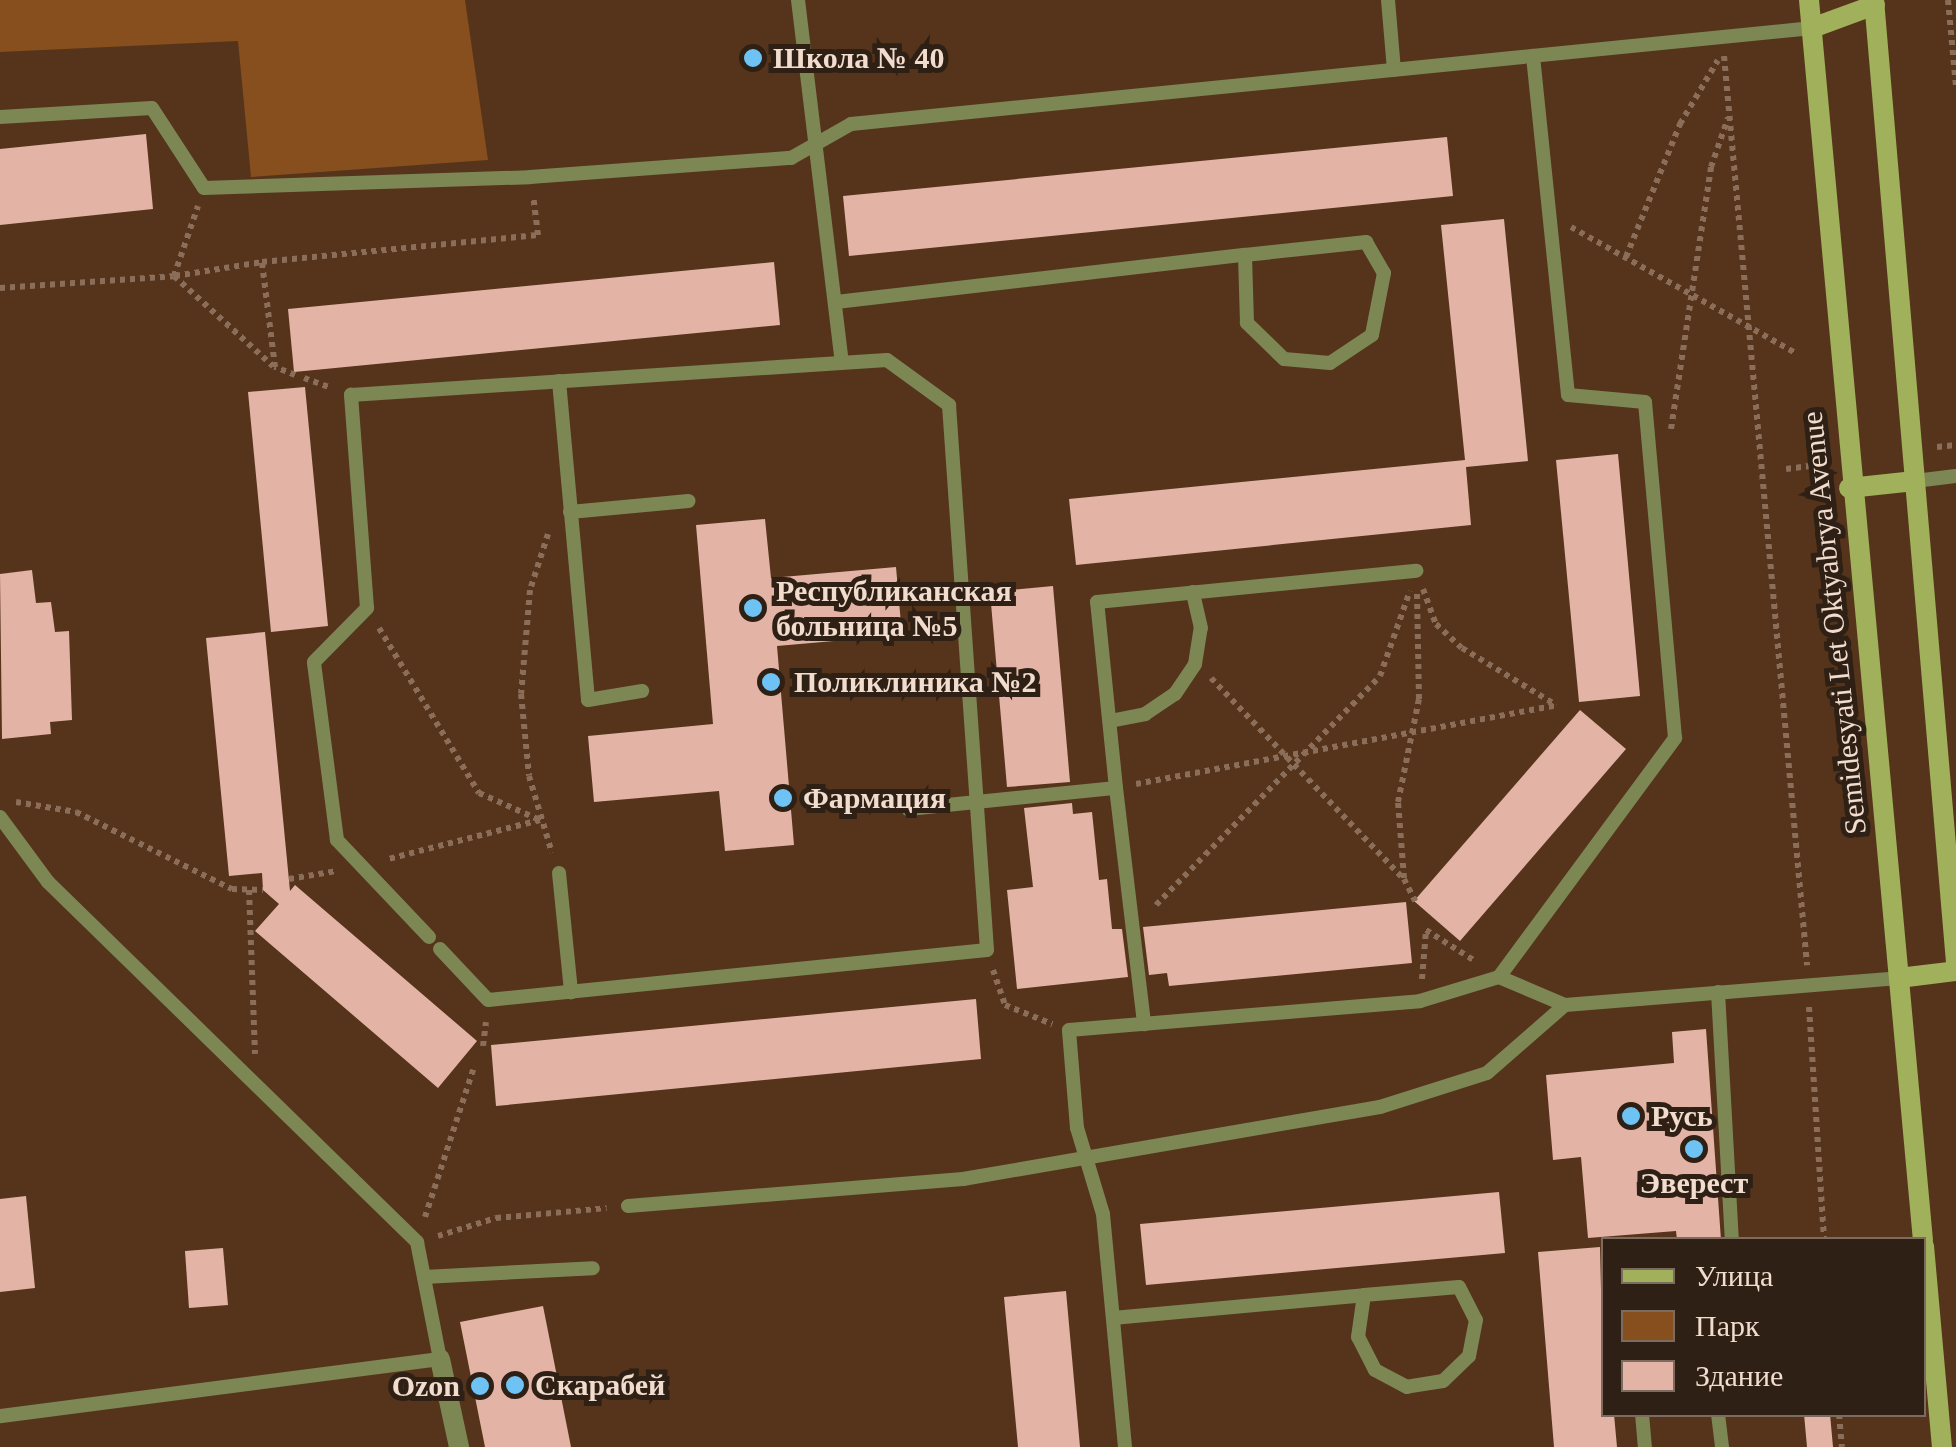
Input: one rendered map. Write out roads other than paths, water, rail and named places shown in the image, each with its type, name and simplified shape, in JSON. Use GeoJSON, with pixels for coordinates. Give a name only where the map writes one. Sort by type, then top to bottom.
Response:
{"type":"FeatureCollection","features":[{"type":"Feature","properties":{"kind":"main road","name":"Semidesyati Let Oktyabrya Avenue"},"geometry":{"type":"LineString","coordinates":[[1809,0],[1850,488],[1922,1237]]}},
{"type":"Feature","properties":{"kind":"main road"},"geometry":{"type":"LineString","coordinates":[[1812,28],[1874,2],[1956,962]]}},
{"type":"Feature","properties":{"kind":"main road"},"geometry":{"type":"LineString","coordinates":[[1850,488],[1915,481]]}},
{"type":"Feature","properties":{"kind":"main road"},"geometry":{"type":"LineString","coordinates":[[1899,978],[1956,971]]}},
{"type":"Feature","properties":{"kind":"main road","name":"Semidesyati Let Oktyabrya Avenue"},"geometry":{"type":"LineString","coordinates":[[1926,1275],[1942,1447]]}},
{"type":"Feature","properties":{"kind":"street"},"geometry":{"type":"LineString","coordinates":[[440,1359],[459,1447]]}},
{"type":"Feature","properties":{"kind":"lane"},"geometry":{"type":"LineString","coordinates":[[798,0],[842,362]]}},
{"type":"Feature","properties":{"kind":"lane"},"geometry":{"type":"LineString","coordinates":[[1388,0],[1394,70]]}},
{"type":"Feature","properties":{"kind":"lane"},"geometry":{"type":"LineString","coordinates":[[0,117],[152,108],[204,188],[530,177],[791,158],[851,124],[1812,28]]}},
{"type":"Feature","properties":{"kind":"lane"},"geometry":{"type":"LineString","coordinates":[[1125,1447],[1103,1214],[1086,1158],[1068,1030],[1420,1000],[1499,977],[1675,738],[1645,402],[1568,395],[1532,56]]}},
{"type":"Feature","properties":{"kind":"lane"},"geometry":{"type":"LineString","coordinates":[[836,302],[1245,255],[1366,242],[1384,272],[1372,335],[1330,363],[1284,359],[1247,323],[1245,255]]}},
{"type":"Feature","properties":{"kind":"lane"},"geometry":{"type":"LineString","coordinates":[[429,937],[337,840],[314,662],[367,608],[351,396],[887,360],[949,405],[986,950],[488,1000],[440,949]]}},
{"type":"Feature","properties":{"kind":"lane"},"geometry":{"type":"LineString","coordinates":[[558,382],[588,700],[642,691]]}},
{"type":"Feature","properties":{"kind":"lane"},"geometry":{"type":"LineString","coordinates":[[1915,481],[1956,476]]}},
{"type":"Feature","properties":{"kind":"lane"},"geometry":{"type":"LineString","coordinates":[[570,512],[688,502]]}},
{"type":"Feature","properties":{"kind":"lane"},"geometry":{"type":"LineString","coordinates":[[1144,1024],[1097,602],[1416,571]]}},
{"type":"Feature","properties":{"kind":"lane"},"geometry":{"type":"LineString","coordinates":[[1110,720],[1145,714],[1175,694],[1196,664],[1202,628],[1194,592]]}},
{"type":"Feature","properties":{"kind":"lane"},"geometry":{"type":"LineString","coordinates":[[908,809],[1116,788]]}},
{"type":"Feature","properties":{"kind":"lane"},"geometry":{"type":"LineString","coordinates":[[0,817],[48,882],[417,1242],[440,1359],[0,1416]]}},
{"type":"Feature","properties":{"kind":"lane"},"geometry":{"type":"LineString","coordinates":[[559,873],[572,992]]}},
{"type":"Feature","properties":{"kind":"lane"},"geometry":{"type":"LineString","coordinates":[[1499,977],[1565,1005],[1899,978]]}},
{"type":"Feature","properties":{"kind":"lane"},"geometry":{"type":"LineString","coordinates":[[1718,992],[1732,1237]]}},
{"type":"Feature","properties":{"kind":"lane"},"geometry":{"type":"LineString","coordinates":[[628,1206],[963,1180],[1380,1107],[1486,1073],[1565,1005]]}},
{"type":"Feature","properties":{"kind":"lane"},"geometry":{"type":"LineString","coordinates":[[424,1278],[593,1268]]}},
{"type":"Feature","properties":{"kind":"lane"},"geometry":{"type":"LineString","coordinates":[[1113,1318],[1460,1287],[1476,1320],[1469,1356],[1443,1382],[1407,1387],[1375,1370],[1358,1337],[1364,1296]]}},
{"type":"Feature","properties":{"kind":"lane"},"geometry":{"type":"LineString","coordinates":[[1642,1417],[1646,1447]]}},
{"type":"Feature","properties":{"kind":"lane"},"geometry":{"type":"LineString","coordinates":[[1718,1417],[1722,1447]]}},
{"type":"Feature","properties":{"kind":"place","name":"Школа № 40"},"geometry":{"type":"Point","coordinates":[753,58]}},
{"type":"Feature","properties":{"kind":"place","name":"Республиканская больница №5"},"geometry":{"type":"Point","coordinates":[753,608]}},
{"type":"Feature","properties":{"kind":"place","name":"Поликлиника №2"},"geometry":{"type":"Point","coordinates":[771,682]}},
{"type":"Feature","properties":{"kind":"place","name":"Фармация"},"geometry":{"type":"Point","coordinates":[783,798]}},
{"type":"Feature","properties":{"kind":"place","name":"Русь"},"geometry":{"type":"Point","coordinates":[1631,1116]}},
{"type":"Feature","properties":{"kind":"place","name":"Эверест"},"geometry":{"type":"Point","coordinates":[1694,1149]}},
{"type":"Feature","properties":{"kind":"place","name":"Скарабей"},"geometry":{"type":"Point","coordinates":[515,1385]}},
{"type":"Feature","properties":{"kind":"place","name":"Ozon"},"geometry":{"type":"Point","coordinates":[480,1386]}}]}
